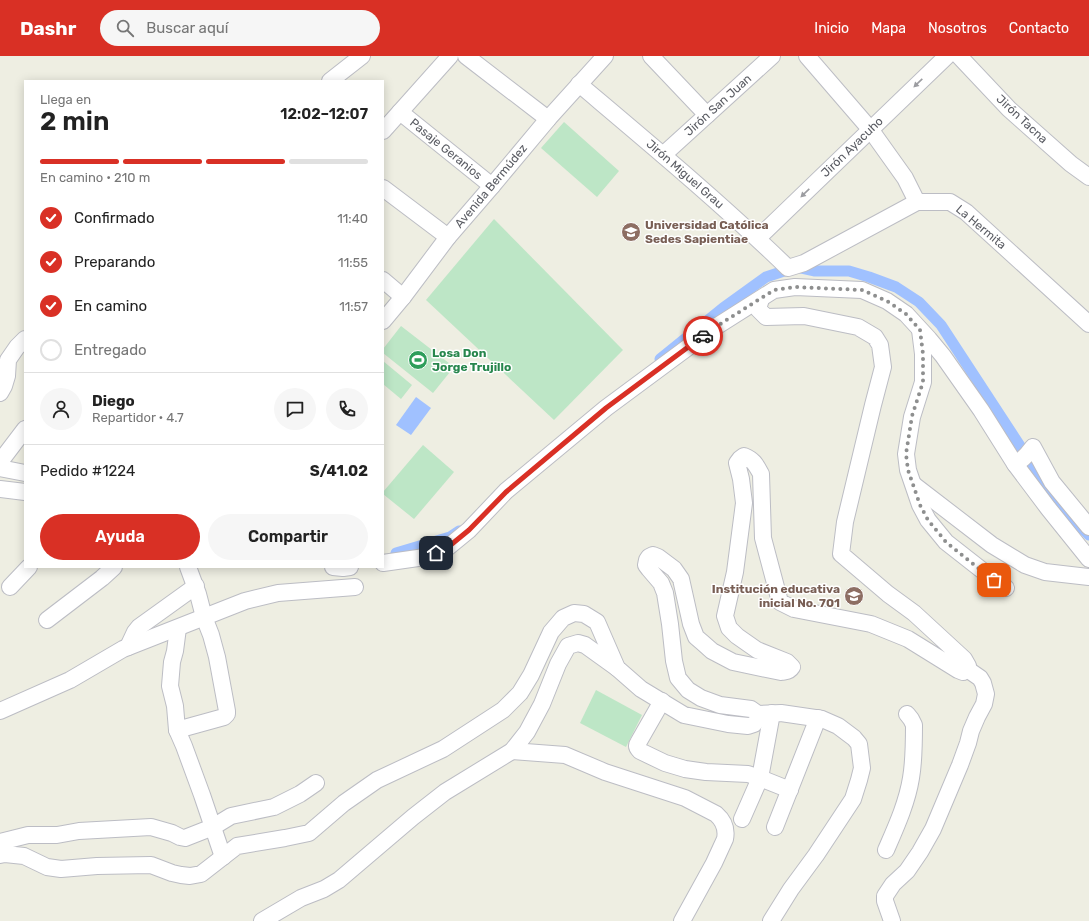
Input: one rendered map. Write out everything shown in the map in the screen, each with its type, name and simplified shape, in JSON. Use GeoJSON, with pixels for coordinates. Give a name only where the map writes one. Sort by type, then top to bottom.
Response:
{"type":"FeatureCollection","features":[{"type":"Feature","properties":{"kind":"street"},"geometry":{"type":"LineString","coordinates":[[331,80],[362,56]]}},
{"type":"Feature","properties":{"kind":"street"},"geometry":{"type":"LineString","coordinates":[[384,130],[450,56]]}},
{"type":"Feature","properties":{"kind":"street"},"geometry":{"type":"LineString","coordinates":[[466,56],[548,119]]}},
{"type":"Feature","properties":{"kind":"street","name":"Avenida Bermúdez"},"geometry":{"type":"LineString","coordinates":[[384,320],[448,237],[548,119],[605,56]]}},
{"type":"Feature","properties":{"kind":"street"},"geometry":{"type":"LineString","coordinates":[[651,56],[707,115]]}},
{"type":"Feature","properties":{"kind":"street","name":"Jirón San Juan"},"geometry":{"type":"LineString","coordinates":[[663,155],[772,56]]}},
{"type":"Feature","properties":{"kind":"street"},"geometry":{"type":"LineString","coordinates":[[807,56],[870,129],[905,178],[916,202]]}},
{"type":"Feature","properties":{"kind":"street","name":"Jirón Ayacuho"},"geometry":{"type":"LineString","coordinates":[[758,238],[947,56]]}},
{"type":"Feature","properties":{"kind":"street","name":"Jirón Tacna"},"geometry":{"type":"LineString","coordinates":[[959,56],[1009,109],[1071,164],[1089,177]]}},
{"type":"Feature","properties":{"kind":"street","name":"Jirón Miguel Grau"},"geometry":{"type":"LineString","coordinates":[[579,84],[758,238],[788,268]]}},
{"type":"Feature","properties":{"kind":"street","name":"Pasaje Geranios"},"geometry":{"type":"LineString","coordinates":[[400,112],[492,186]]}},
{"type":"Feature","properties":{"kind":"street"},"geometry":{"type":"LineString","coordinates":[[384,189],[448,237]]}},
{"type":"Feature","properties":{"kind":"street","name":"La Hermita"},"geometry":{"type":"LineString","coordinates":[[788,268],[804,263],[916,202],[950,202],[966,212],[1089,324]]}},
{"type":"Feature","properties":{"kind":"street"},"geometry":{"type":"LineString","coordinates":[[384,281],[403,297]]}},
{"type":"Feature","properties":{"kind":"street"},"geometry":{"type":"LineString","coordinates":[[384,563],[425,557],[447,548],[469,530],[506,492],[606,408],[714,328],[774,290],[795,287],[862,290],[887,301],[906,314],[943,356],[981,410],[1024,456],[1052,482],[1089,527]]}},
{"type":"Feature","properties":{"kind":"street"},"geometry":{"type":"LineString","coordinates":[[762,299],[758,309],[766,317],[804,316],[858,326],[875,337],[880,345],[883,367],[845,522],[841,554],[888,594],[914,613],[964,659],[968,666],[967,669]]}},
{"type":"Feature","properties":{"kind":"street"},"geometry":{"type":"LineString","coordinates":[[920,330],[923,354],[923,382],[912,416],[906,454],[908,470],[920,505],[928,520],[946,542],[983,572],[1006,588]]}},
{"type":"Feature","properties":{"kind":"street"},"geometry":{"type":"LineString","coordinates":[[0,393],[7,376],[8,360],[24,340]]}},
{"type":"Feature","properties":{"kind":"street"},"geometry":{"type":"LineString","coordinates":[[0,462],[6,447],[24,430]]}},
{"type":"Feature","properties":{"kind":"street"},"geometry":{"type":"LineString","coordinates":[[771,921],[791,889],[853,799],[862,768],[859,744],[854,738],[838,726],[818,718],[781,712],[765,714],[751,709],[720,705],[701,698],[688,690],[678,678],[674,661],[665,593],[661,583],[646,565],[649,557],[658,557],[674,568],[681,579],[691,624],[696,637],[712,651],[733,662],[781,672],[791,670],[792,666],[787,662],[757,650],[737,636],[729,628],[725,616],[735,572],[744,503],[737,463],[744,456],[751,458],[761,474],[763,538],[780,602],[794,609],[872,624],[908,639],[958,670],[963,672],[967,669]]}},
{"type":"Feature","properties":{"kind":"street"},"geometry":{"type":"LineString","coordinates":[[1024,456],[1048,508],[1089,559]]}},
{"type":"Feature","properties":{"kind":"street"},"geometry":{"type":"LineString","coordinates":[[0,468],[24,473]]}},
{"type":"Feature","properties":{"kind":"street"},"geometry":{"type":"LineString","coordinates":[[914,485],[992,545],[1026,566],[1045,572],[1089,577]]}},
{"type":"Feature","properties":{"kind":"street"},"geometry":{"type":"LineString","coordinates":[[0,489],[24,492]]}},
{"type":"Feature","properties":{"kind":"street"},"geometry":{"type":"LineString","coordinates":[[10,587],[28,568]]}},
{"type":"Feature","properties":{"kind":"street"},"geometry":{"type":"LineString","coordinates":[[47,620],[113,568]]}},
{"type":"Feature","properties":{"kind":"street"},"geometry":{"type":"LineString","coordinates":[[177,730],[224,717],[227,714],[217,657],[196,586],[188,568]]}},
{"type":"Feature","properties":{"kind":"street"},"geometry":{"type":"LineString","coordinates":[[128,647],[139,627],[196,586]]}},
{"type":"Feature","properties":{"kind":"street"},"geometry":{"type":"LineString","coordinates":[[0,711],[70,680],[128,647],[245,601],[278,593],[355,587]]}},
{"type":"Feature","properties":{"kind":"street"},"geometry":{"type":"LineString","coordinates":[[0,855],[5,854],[24,856],[47,866],[61,869],[97,866],[151,865],[181,875],[190,876],[201,874],[237,846],[309,833],[344,803],[377,780],[443,749],[503,710],[520,693],[551,632],[564,618],[574,613],[584,614],[597,622],[616,668]]}},
{"type":"Feature","properties":{"kind":"street"},"geometry":{"type":"LineString","coordinates":[[178,628],[172,662],[170,686],[175,706],[177,730],[223,857]]}},
{"type":"Feature","properties":{"kind":"street"},"geometry":{"type":"LineString","coordinates":[[262,921],[301,898],[324,889],[339,880],[414,816],[445,792],[512,751],[527,732],[542,704],[558,664],[568,646],[578,643],[585,645],[616,668],[640,689],[684,715],[728,724],[748,726],[754,724],[765,714]]}},
{"type":"Feature","properties":{"kind":"street"},"geometry":{"type":"LineString","coordinates":[[892,921],[885,901],[885,896],[893,884],[907,871],[933,829],[960,765],[976,717],[984,704],[986,694],[983,683],[980,678],[967,669]]}},
{"type":"Feature","properties":{"kind":"street"},"geometry":{"type":"LineString","coordinates":[[662,701],[638,743],[637,749],[665,763],[685,769],[706,772],[748,774],[790,790]]}},
{"type":"Feature","properties":{"kind":"street"},"geometry":{"type":"LineString","coordinates":[[742,819],[760,778],[765,714]]}},
{"type":"Feature","properties":{"kind":"street"},"geometry":{"type":"LineString","coordinates":[[886,850],[908,792],[912,776],[914,725],[907,714]]}},
{"type":"Feature","properties":{"kind":"street"},"geometry":{"type":"LineString","coordinates":[[775,827],[818,718]]}},
{"type":"Feature","properties":{"kind":"street"},"geometry":{"type":"LineString","coordinates":[[512,751],[565,755],[605,772],[685,798],[716,814],[725,827],[725,839],[714,863],[682,921]]}},
{"type":"Feature","properties":{"kind":"street"},"geometry":{"type":"LineString","coordinates":[[0,842],[28,835],[58,835],[79,831],[151,827],[185,838],[213,827],[231,816],[274,807],[300,794],[316,783]]}},
{"type":"Feature","properties":{"kind":"green space"},"geometry":{"type":"Polygon","coordinates":[[[564,122],[619,171],[597,197],[541,148],[564,122]]]}},
{"type":"Feature","properties":{"kind":"green space"},"geometry":{"type":"Polygon","coordinates":[[[494,219],[623,350],[554,420],[426,300],[494,219]]]}},
{"type":"Feature","properties":{"kind":"green space","name":"Losa Don Jorge Trujillo"},"geometry":{"type":"Polygon","coordinates":[[[401,326],[454,367],[433,393],[384,354],[384,348],[401,326]]]}},
{"type":"Feature","properties":{"kind":"green space"},"geometry":{"type":"Polygon","coordinates":[[[384,362],[412,385],[401,399],[384,385],[384,362]]]}},
{"type":"Feature","properties":{"kind":"green space"},"geometry":{"type":"Polygon","coordinates":[[[423,445],[454,472],[414,519],[384,495],[384,491],[423,445]]]}},
{"type":"Feature","properties":{"kind":"green space"},"geometry":{"type":"Polygon","coordinates":[[[596,690],[642,715],[626,747],[580,723],[596,690]]]}},
{"type":"Feature","properties":{"kind":"water"},"geometry":{"type":"Polygon","coordinates":[[[416,397],[431,408],[411,435],[396,425],[416,397]]]}},
{"type":"Feature","properties":{"kind":"waterway"},"geometry":{"type":"LineString","coordinates":[[660,359],[723,308],[766,277],[796,267],[814,271],[849,271],[896,287],[919,302],[941,325],[1058,504],[1089,535]]}},
{"type":"Feature","properties":{"kind":"waterway"},"geometry":{"type":"LineString","coordinates":[[396,553],[450,537],[459,531]]}},
{"type":"Feature","properties":{"kind":"way so far"},"geometry":{"type":"LineString","coordinates":[[703,336],[774,290],[795,287],[862,290],[887,301],[906,314],[920,330],[923,354],[923,382],[912,416],[906,454],[908,470],[920,505],[928,520],[946,542],[994,580]]}},
{"type":"Feature","properties":{"kind":"place","name":"Universidad Católica Sedes Sapientiae"},"geometry":{"type":"Point","coordinates":[631,232]}},
{"type":"Feature","properties":{"kind":"place","name":"Losa Don Jorge Trujillo"},"geometry":{"type":"Point","coordinates":[418,360]}},
{"type":"Feature","properties":{"kind":"place","name":"Institución educativa inicial No. 701"},"geometry":{"type":"Point","coordinates":[854,596]}},
{"type":"Feature","properties":{"kind":"route"},"geometry":{"type":"LineString","coordinates":[[436,553],[447,548],[469,530],[506,492],[606,408],[703,336]]}}]}
